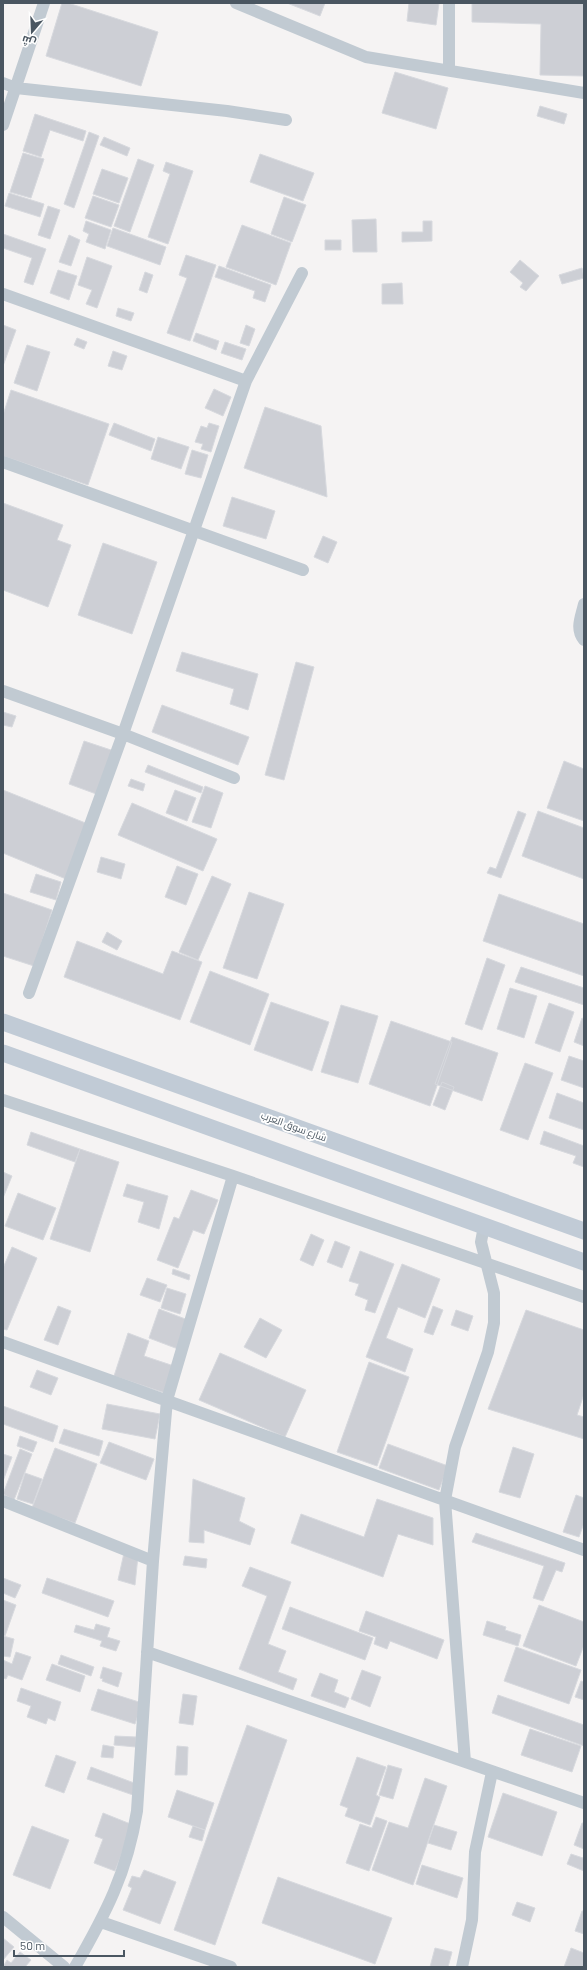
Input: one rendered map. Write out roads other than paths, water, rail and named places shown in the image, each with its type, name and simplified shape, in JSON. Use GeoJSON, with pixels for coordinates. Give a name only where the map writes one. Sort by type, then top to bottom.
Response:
{"type":"FeatureCollection","features":[{"type":"Feature","properties":{"kind":"main road","name":"شارع سوق العرب"},"geometry":{"type":"LineString","coordinates":[[3,1022],[584,1231]]}},
{"type":"Feature","properties":{"kind":"main road"},"geometry":{"type":"LineString","coordinates":[[3,1054],[584,1262]]}},
{"type":"Feature","properties":{"kind":"street"},"geometry":{"type":"LineString","coordinates":[[3,125],[44,3]]}},
{"type":"Feature","properties":{"kind":"street"},"geometry":{"type":"LineString","coordinates":[[236,3],[366,57],[584,93]]}},
{"type":"Feature","properties":{"kind":"street"},"geometry":{"type":"LineString","coordinates":[[450,3],[450,70]]}},
{"type":"Feature","properties":{"kind":"street"},"geometry":{"type":"LineString","coordinates":[[3,83],[16,88],[227,111],[286,120]]}},
{"type":"Feature","properties":{"kind":"street"},"geometry":{"type":"LineString","coordinates":[[29,993],[195,531],[246,381],[302,273]]}},
{"type":"Feature","properties":{"kind":"street"},"geometry":{"type":"LineString","coordinates":[[3,294],[246,381]]}},
{"type":"Feature","properties":{"kind":"street"},"geometry":{"type":"LineString","coordinates":[[3,462],[303,570]]}},
{"type":"Feature","properties":{"kind":"street"},"geometry":{"type":"LineString","coordinates":[[584,604],[578,626],[584,640]]}},
{"type":"Feature","properties":{"kind":"street"},"geometry":{"type":"LineString","coordinates":[[3,691],[123,734],[234,778]]}},
{"type":"Feature","properties":{"kind":"street"},"geometry":{"type":"LineString","coordinates":[[3,1100],[233,1176],[584,1297]]}},
{"type":"Feature","properties":{"kind":"street"},"geometry":{"type":"LineString","coordinates":[[75,1967],[100,1922],[124,1869],[133,1841],[138,1811],[153,1561],[167,1400],[233,1176]]}},
{"type":"Feature","properties":{"kind":"street"},"geometry":{"type":"LineString","coordinates":[[465,1762],[445,1500],[455,1447],[491,1338],[494,1323],[494,1293],[482,1242],[484,1226]]}},
{"type":"Feature","properties":{"kind":"street"},"geometry":{"type":"LineString","coordinates":[[3,1342],[584,1550]]}},
{"type":"Feature","properties":{"kind":"street"},"geometry":{"type":"LineString","coordinates":[[3,1501],[153,1561]]}},
{"type":"Feature","properties":{"kind":"street"},"geometry":{"type":"LineString","coordinates":[[147,1652],[584,1803]]}},
{"type":"Feature","properties":{"kind":"street"},"geometry":{"type":"LineString","coordinates":[[462,1967],[472,1920],[475,1852],[492,1772]]}},
{"type":"Feature","properties":{"kind":"street"},"geometry":{"type":"LineString","coordinates":[[3,1917],[64,1967]]}},
{"type":"Feature","properties":{"kind":"street"},"geometry":{"type":"LineString","coordinates":[[100,1922],[231,1967]]}}]}
